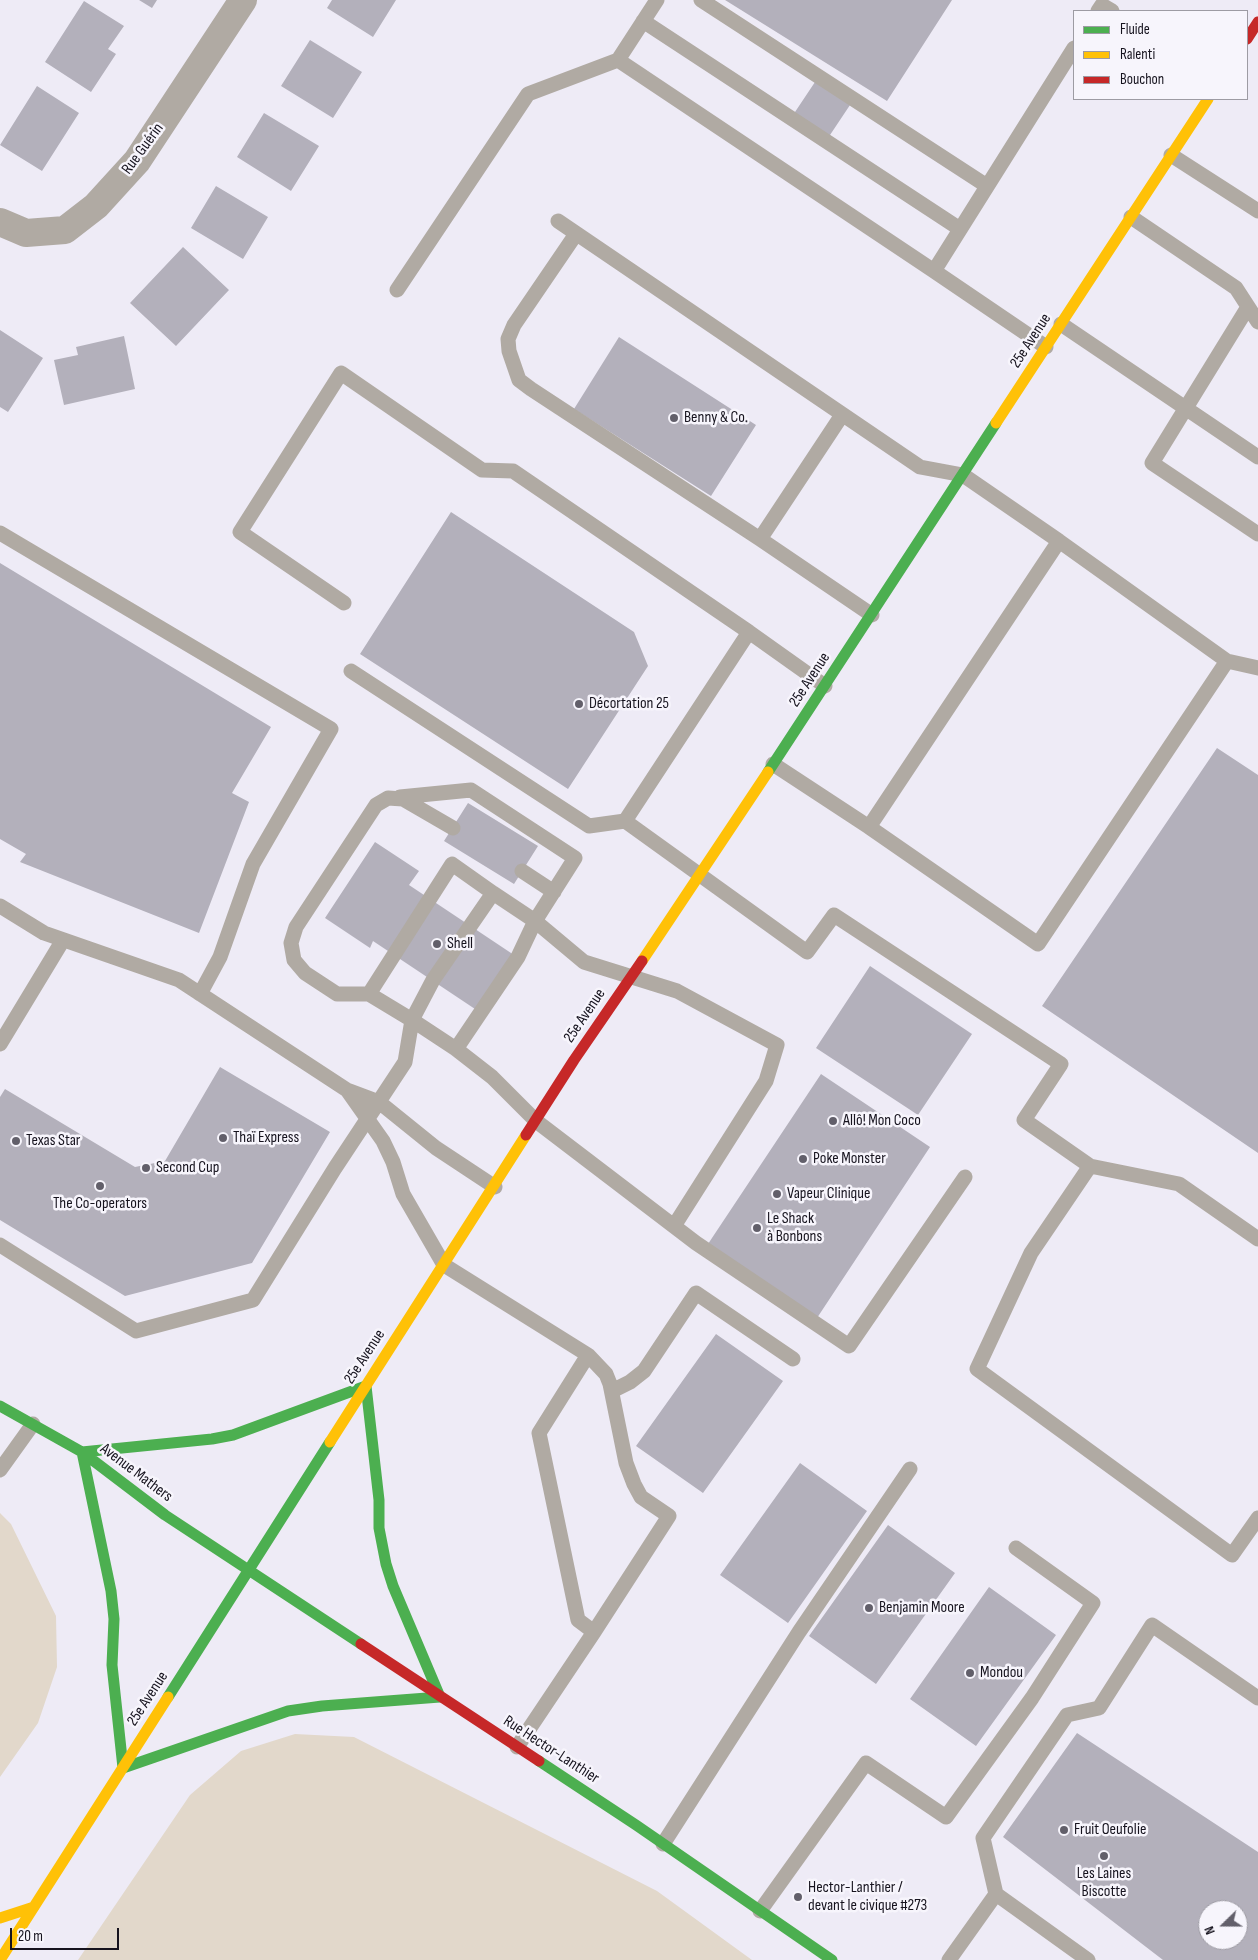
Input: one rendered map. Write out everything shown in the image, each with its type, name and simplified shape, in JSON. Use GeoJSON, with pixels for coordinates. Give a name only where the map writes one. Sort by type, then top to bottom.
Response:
{"type":"FeatureCollection","features":[{"type":"Feature","properties":{"kind":"main road"},"geometry":{"type":"LineString","coordinates":[[1248,37],[1258,22]]}},
{"type":"Feature","properties":{"kind":"main road","name":"25e Avenue"},"geometry":{"type":"LineString","coordinates":[[0,1960],[495,1187],[574,1060],[701,875],[1207,100]]}},
{"type":"Feature","properties":{"kind":"main road"},"geometry":{"type":"LineString","coordinates":[[366,1386],[378,1500],[379,1528],[386,1564],[393,1586],[440,1697],[322,1706],[288,1711],[123,1768],[112,1665],[114,1619],[111,1591],[82,1452],[212,1439],[233,1435],[366,1386]]}},
{"type":"Feature","properties":{"kind":"main road","name":"Avenue Mathers"},"geometry":{"type":"LineString","coordinates":[[0,1406],[82,1452],[165,1515],[249,1571]]}},
{"type":"Feature","properties":{"kind":"main road","name":"Rue Hector-Lanthier"},"geometry":{"type":"LineString","coordinates":[[249,1571],[663,1844],[832,1960]]}},
{"type":"Feature","properties":{"kind":"main road"},"geometry":{"type":"LineString","coordinates":[[0,1918],[34,1907]]}},
{"type":"Feature","properties":{"kind":"street","name":"Rue Guérin"},"geometry":{"type":"LineString","coordinates":[[0,222],[26,233],[65,230],[96,206],[137,161],[243,0]]}},
{"type":"Feature","properties":{"kind":"lane"},"geometry":{"type":"LineString","coordinates":[[397,290],[528,94],[618,60],[657,0]]}},
{"type":"Feature","properties":{"kind":"lane"},"geometry":{"type":"LineString","coordinates":[[701,0],[987,186]]}},
{"type":"Feature","properties":{"kind":"lane"},"geometry":{"type":"LineString","coordinates":[[643,21],[960,229]]}},
{"type":"Feature","properties":{"kind":"lane"},"geometry":{"type":"LineString","coordinates":[[934,271],[1073,50]]}},
{"type":"Feature","properties":{"kind":"lane"},"geometry":{"type":"LineString","coordinates":[[618,60],[1046,347]]}},
{"type":"Feature","properties":{"kind":"lane"},"geometry":{"type":"LineString","coordinates":[[1172,154],[1258,211]]}},
{"type":"Feature","properties":{"kind":"lane"},"geometry":{"type":"LineString","coordinates":[[1130,217],[1236,288],[1258,322]]}},
{"type":"Feature","properties":{"kind":"lane"},"geometry":{"type":"LineString","coordinates":[[558,222],[920,467],[963,475],[1059,541],[1227,662],[1258,668]]}},
{"type":"Feature","properties":{"kind":"lane"},"geometry":{"type":"LineString","coordinates":[[576,234],[514,325],[508,340],[508,351],[519,380],[872,615]]}},
{"type":"Feature","properties":{"kind":"lane"},"geometry":{"type":"LineString","coordinates":[[1248,307],[1152,464],[1258,534]]}},
{"type":"Feature","properties":{"kind":"lane"},"geometry":{"type":"LineString","coordinates":[[1062,324],[1258,457]]}},
{"type":"Feature","properties":{"kind":"lane"},"geometry":{"type":"LineString","coordinates":[[344,603],[240,532],[341,373],[482,470],[513,471],[825,686]]}},
{"type":"Feature","properties":{"kind":"lane"},"geometry":{"type":"LineString","coordinates":[[760,539],[842,415]]}},
{"type":"Feature","properties":{"kind":"lane"},"geometry":{"type":"LineString","coordinates":[[0,533],[331,729],[253,864],[220,957],[200,994]]}},
{"type":"Feature","properties":{"kind":"lane"},"geometry":{"type":"LineString","coordinates":[[869,828],[1059,541]]}},
{"type":"Feature","properties":{"kind":"lane"},"geometry":{"type":"LineString","coordinates":[[625,821],[749,632]]}},
{"type":"Feature","properties":{"kind":"lane"},"geometry":{"type":"LineString","coordinates":[[774,764],[1038,944],[1227,662]]}},
{"type":"Feature","properties":{"kind":"lane"},"geometry":{"type":"LineString","coordinates":[[351,671],[589,826],[625,821],[807,952],[834,915],[1061,1064],[1024,1120],[1090,1166],[1179,1184],[1258,1239]]}},
{"type":"Feature","properties":{"kind":"lane"},"geometry":{"type":"LineString","coordinates":[[456,1049],[518,958],[535,921],[575,858],[471,790],[396,798],[382,801],[371,811],[296,927],[290,943],[294,960],[299,967],[337,994],[369,994],[456,1049],[492,1077],[536,1121],[674,1226],[849,1346],[965,1177]]}},
{"type":"Feature","properties":{"kind":"lane"},"geometry":{"type":"LineString","coordinates":[[396,798],[410,802],[453,828]]}},
{"type":"Feature","properties":{"kind":"lane"},"geometry":{"type":"LineString","coordinates":[[369,994],[452,864],[535,921],[584,962],[676,991],[777,1045],[766,1082],[674,1226]]}},
{"type":"Feature","properties":{"kind":"lane"},"geometry":{"type":"LineString","coordinates":[[522,871],[554,892]]}},
{"type":"Feature","properties":{"kind":"lane"},"geometry":{"type":"LineString","coordinates":[[0,1245],[136,1331],[253,1300],[405,1062],[412,1020],[433,980],[493,893]]}},
{"type":"Feature","properties":{"kind":"lane"},"geometry":{"type":"LineString","coordinates":[[0,906],[44,933],[179,980],[347,1090],[379,1102],[436,1148],[495,1187]]}},
{"type":"Feature","properties":{"kind":"lane"},"geometry":{"type":"LineString","coordinates":[[0,1044],[63,940]]}},
{"type":"Feature","properties":{"kind":"lane"},"geometry":{"type":"LineString","coordinates":[[347,1090],[383,1141],[393,1162],[403,1194],[444,1265],[588,1355],[606,1374],[612,1391],[626,1463],[634,1484],[642,1497],[669,1516],[517,1747]]}},
{"type":"Feature","properties":{"kind":"lane"},"geometry":{"type":"LineString","coordinates":[[1090,1166],[1031,1253],[977,1369],[1232,1555],[1258,1518]]}},
{"type":"Feature","properties":{"kind":"lane"},"geometry":{"type":"LineString","coordinates":[[612,1391],[630,1382],[644,1371],[696,1293],[793,1359]]}},
{"type":"Feature","properties":{"kind":"lane"},"geometry":{"type":"LineString","coordinates":[[588,1355],[539,1432],[578,1620],[594,1632]]}},
{"type":"Feature","properties":{"kind":"lane"},"geometry":{"type":"LineString","coordinates":[[0,1470],[33,1424]]}},
{"type":"Feature","properties":{"kind":"lane"},"geometry":{"type":"LineString","coordinates":[[663,1844],[799,1632],[910,1469]]}},
{"type":"Feature","properties":{"kind":"lane"},"geometry":{"type":"LineString","coordinates":[[760,1911],[866,1763],[946,1818],[1032,1698],[1093,1603],[1016,1548]]}},
{"type":"Feature","properties":{"kind":"lane"},"geometry":{"type":"LineString","coordinates":[[1088,1960],[996,1894],[984,1838],[1067,1715],[1099,1708],[1152,1625],[1258,1698]]}},
{"type":"Feature","properties":{"kind":"lane"},"geometry":{"type":"LineString","coordinates":[[949,1960],[996,1894]]}},
{"type":"Feature","properties":{"kind":"shaded area"},"geometry":{"type":"Polygon","coordinates":[[[0,1513],[11,1524],[56,1616],[57,1667],[38,1723],[0,1777],[0,1513]]]}},
{"type":"Feature","properties":{"kind":"shaded area"},"geometry":{"type":"Polygon","coordinates":[[[295,1734],[354,1737],[657,1891],[752,1960],[78,1960],[190,1795],[241,1751],[295,1734]]]}},
{"type":"Feature","properties":{"kind":"building"},"geometry":{"type":"Polygon","coordinates":[[[139,0],[157,0],[152,8],[139,0]]]}},
{"type":"Feature","properties":{"kind":"building"},"geometry":{"type":"Polygon","coordinates":[[[332,0],[396,0],[373,37],[327,8],[332,0]]]}},
{"type":"Feature","properties":{"kind":"building"},"geometry":{"type":"Polygon","coordinates":[[[725,0],[952,0],[887,101],[725,0]]]}},
{"type":"Feature","properties":{"kind":"building"},"geometry":{"type":"Polygon","coordinates":[[[84,1],[124,26],[108,49],[116,54],[91,92],[45,62],[84,1]]]}},
{"type":"Feature","properties":{"kind":"building"},"geometry":{"type":"Polygon","coordinates":[[[310,40],[362,72],[333,118],[281,86],[310,40]]]}},
{"type":"Feature","properties":{"kind":"building"},"geometry":{"type":"Polygon","coordinates":[[[819,76],[854,99],[826,141],[791,118],[819,76]]]}},
{"type":"Feature","properties":{"kind":"building"},"geometry":{"type":"Polygon","coordinates":[[[37,86],[79,113],[42,171],[0,145],[37,86]]]}},
{"type":"Feature","properties":{"kind":"building"},"geometry":{"type":"Polygon","coordinates":[[[264,113],[319,146],[291,191],[237,157],[264,113]]]}},
{"type":"Feature","properties":{"kind":"building"},"geometry":{"type":"Polygon","coordinates":[[[216,186],[268,217],[243,259],[191,228],[216,186]]]}},
{"type":"Feature","properties":{"kind":"building"},"geometry":{"type":"Polygon","coordinates":[[[183,247],[229,290],[176,346],[130,303],[183,247]]]}},
{"type":"Feature","properties":{"kind":"building"},"geometry":{"type":"Polygon","coordinates":[[[0,330],[43,358],[8,412],[0,407],[0,330]]]}},
{"type":"Feature","properties":{"kind":"building"},"geometry":{"type":"Polygon","coordinates":[[[124,336],[135,389],[64,405],[54,360],[78,355],[76,347],[124,336]]]}},
{"type":"Feature","properties":{"kind":"building"},"geometry":{"type":"Polygon","coordinates":[[[619,337],[756,425],[711,496],[574,409],[619,337]]]}},
{"type":"Feature","properties":{"kind":"building"},"geometry":{"type":"Polygon","coordinates":[[[451,512],[634,632],[648,666],[568,789],[360,654],[451,512]]]}},
{"type":"Feature","properties":{"kind":"building"},"geometry":{"type":"Polygon","coordinates":[[[0,563],[271,727],[232,793],[249,802],[199,933],[20,862],[26,854],[0,839],[0,563]]]}},
{"type":"Feature","properties":{"kind":"building"},"geometry":{"type":"Polygon","coordinates":[[[1217,748],[1258,775],[1258,1153],[1042,1006],[1217,748]]]}},
{"type":"Feature","properties":{"kind":"building"},"geometry":{"type":"Polygon","coordinates":[[[468,803],[538,846],[514,884],[444,841],[468,803]]]}},
{"type":"Feature","properties":{"kind":"building"},"geometry":{"type":"Polygon","coordinates":[[[375,842],[419,871],[409,885],[514,955],[478,1011],[373,941],[370,948],[325,918],[375,842]]]}},
{"type":"Feature","properties":{"kind":"building"},"geometry":{"type":"Polygon","coordinates":[[[870,966],[972,1034],[918,1115],[816,1048],[870,966]]]}},
{"type":"Feature","properties":{"kind":"building"},"geometry":{"type":"Polygon","coordinates":[[[220,1067],[330,1132],[252,1263],[125,1296],[0,1220],[0,1097],[5,1089],[135,1167],[165,1161],[220,1067]]]}},
{"type":"Feature","properties":{"kind":"building"},"geometry":{"type":"Polygon","coordinates":[[[821,1074],[930,1147],[817,1318],[708,1244],[821,1074]]]}},
{"type":"Feature","properties":{"kind":"building"},"geometry":{"type":"Polygon","coordinates":[[[716,1334],[783,1381],[703,1493],[636,1446],[716,1334]]]}},
{"type":"Feature","properties":{"kind":"building"},"geometry":{"type":"Polygon","coordinates":[[[800,1463],[867,1511],[788,1623],[720,1575],[800,1463]]]}},
{"type":"Feature","properties":{"kind":"building"},"geometry":{"type":"Polygon","coordinates":[[[888,1525],[955,1573],[876,1684],[809,1636],[888,1525]]]}},
{"type":"Feature","properties":{"kind":"building"},"geometry":{"type":"Polygon","coordinates":[[[989,1587],[1056,1635],[976,1746],[910,1699],[989,1587]]]}},
{"type":"Feature","properties":{"kind":"building"},"geometry":{"type":"Polygon","coordinates":[[[1077,1733],[1258,1852],[1258,1960],[1163,1960],[1003,1837],[1077,1733]]]}},
{"type":"Feature","properties":{"kind":"traffic: fast"},"geometry":{"type":"LineString","coordinates":[[768,772],[996,423]]}},
{"type":"Feature","properties":{"kind":"traffic: fast"},"geometry":{"type":"LineString","coordinates":[[366,1386],[379,1500],[379,1528],[386,1564],[393,1586],[440,1697]]}},
{"type":"Feature","properties":{"kind":"traffic: fast"},"geometry":{"type":"LineString","coordinates":[[82,1452],[212,1439],[233,1435],[366,1386]]}},
{"type":"Feature","properties":{"kind":"traffic: fast"},"geometry":{"type":"LineString","coordinates":[[0,1406],[82,1452],[165,1515],[361,1644]]}},
{"type":"Feature","properties":{"kind":"traffic: fast"},"geometry":{"type":"LineString","coordinates":[[168,1697],[330,1442]]}},
{"type":"Feature","properties":{"kind":"traffic: fast"},"geometry":{"type":"LineString","coordinates":[[82,1452],[111,1591],[114,1619],[112,1665],[123,1768]]}},
{"type":"Feature","properties":{"kind":"traffic: fast"},"geometry":{"type":"LineString","coordinates":[[123,1768],[288,1711],[322,1706],[440,1697]]}},
{"type":"Feature","properties":{"kind":"traffic: fast"},"geometry":{"type":"LineString","coordinates":[[539,1761],[636,1825],[832,1960]]}},
{"type":"Feature","properties":{"kind":"traffic: slow"},"geometry":{"type":"LineString","coordinates":[[996,423],[1207,100]]}},
{"type":"Feature","properties":{"kind":"traffic: slow"},"geometry":{"type":"LineString","coordinates":[[642,961],[768,772]]}},
{"type":"Feature","properties":{"kind":"traffic: slow"},"geometry":{"type":"LineString","coordinates":[[330,1442],[526,1135]]}},
{"type":"Feature","properties":{"kind":"traffic: slow"},"geometry":{"type":"LineString","coordinates":[[0,1960],[168,1697]]}},
{"type":"Feature","properties":{"kind":"traffic: slow"},"geometry":{"type":"LineString","coordinates":[[0,1918],[34,1907]]}},
{"type":"Feature","properties":{"kind":"traffic: jam"},"geometry":{"type":"LineString","coordinates":[[1248,37],[1258,22]]}},
{"type":"Feature","properties":{"kind":"traffic: jam"},"geometry":{"type":"LineString","coordinates":[[526,1135],[574,1060],[642,961]]}},
{"type":"Feature","properties":{"kind":"traffic: jam"},"geometry":{"type":"LineString","coordinates":[[361,1644],[539,1761]]}},
{"type":"Feature","properties":{"kind":"place","name":"Benny & Co."},"geometry":{"type":"Point","coordinates":[674,418]}},
{"type":"Feature","properties":{"kind":"place","name":"Décortation 25"},"geometry":{"type":"Point","coordinates":[579,704]}},
{"type":"Feature","properties":{"kind":"place","name":"Shell"},"geometry":{"type":"Point","coordinates":[437,944]}},
{"type":"Feature","properties":{"kind":"place","name":"Allô! Mon Coco"},"geometry":{"type":"Point","coordinates":[833,1121]}},
{"type":"Feature","properties":{"kind":"place","name":"Thaï Express"},"geometry":{"type":"Point","coordinates":[223,1138]}},
{"type":"Feature","properties":{"kind":"place","name":"Texas Star"},"geometry":{"type":"Point","coordinates":[16,1141]}},
{"type":"Feature","properties":{"kind":"place","name":"Poke Monster"},"geometry":{"type":"Point","coordinates":[803,1159]}},
{"type":"Feature","properties":{"kind":"place","name":"Second Cup"},"geometry":{"type":"Point","coordinates":[146,1168]}},
{"type":"Feature","properties":{"kind":"place","name":"The Co-operators"},"geometry":{"type":"Point","coordinates":[100,1186]}},
{"type":"Feature","properties":{"kind":"place","name":"Vapeur Clinique"},"geometry":{"type":"Point","coordinates":[777,1194]}},
{"type":"Feature","properties":{"kind":"place","name":"Le Shack à Bonbons"},"geometry":{"type":"Point","coordinates":[757,1228]}},
{"type":"Feature","properties":{"kind":"place","name":"Benjamin Moore"},"geometry":{"type":"Point","coordinates":[869,1608]}},
{"type":"Feature","properties":{"kind":"place","name":"Mondou"},"geometry":{"type":"Point","coordinates":[970,1673]}},
{"type":"Feature","properties":{"kind":"place","name":"Fruit Oeufolie"},"geometry":{"type":"Point","coordinates":[1064,1830]}},
{"type":"Feature","properties":{"kind":"place","name":"Les Laines Biscotte"},"geometry":{"type":"Point","coordinates":[1104,1856]}},
{"type":"Feature","properties":{"kind":"place","name":"Hector-Lanthier / devant le civique #273"},"geometry":{"type":"Point","coordinates":[798,1897]}}]}
